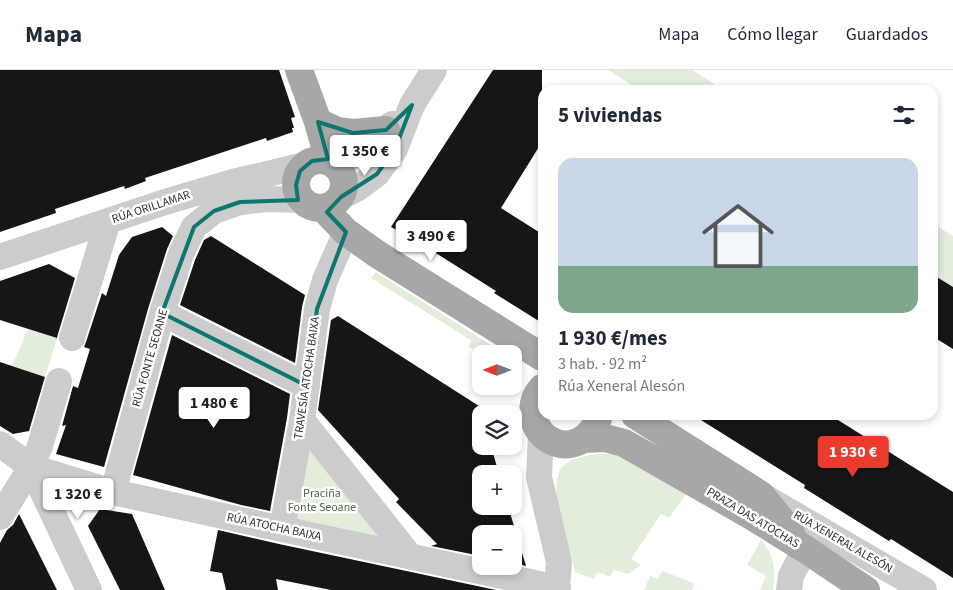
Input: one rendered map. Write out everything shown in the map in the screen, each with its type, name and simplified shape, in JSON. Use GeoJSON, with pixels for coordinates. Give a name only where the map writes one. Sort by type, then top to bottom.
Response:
{"type":"FeatureCollection","features":[{"type":"Feature","properties":{"kind":"main road"},"geometry":{"type":"LineString","coordinates":[[299,70],[318,122],[323,164]]}},
{"type":"Feature","properties":{"kind":"main road"},"geometry":{"type":"LineString","coordinates":[[318,122],[338,131],[353,133],[386,130]]}},
{"type":"Feature","properties":{"kind":"main road"},"geometry":{"type":"LineString","coordinates":[[322,202],[344,189],[344,180],[341,172],[323,164],[300,170],[297,177],[297,193],[322,202],[346,232],[376,254],[538,354]]}},
{"type":"Feature","properties":{"kind":"main road"},"geometry":{"type":"LineString","coordinates":[[518,342],[530,369],[538,405]]}},
{"type":"Feature","properties":{"kind":"main road","name":"PRAZA DAS ATOCHAS"},"geometry":{"type":"LineString","coordinates":[[542,420],[548,439],[557,443],[566,444],[584,439],[605,438],[624,443],[750,515],[805,549]]}},
{"type":"Feature","properties":{"kind":"main road"},"geometry":{"type":"LineString","coordinates":[[584,439],[594,428],[598,420]]}},
{"type":"Feature","properties":{"kind":"main road","name":"PRAZA DAS ATOCHAS"},"geometry":{"type":"LineString","coordinates":[[643,420],[761,495],[805,549]]}},
{"type":"Feature","properties":{"kind":"main road"},"geometry":{"type":"LineString","coordinates":[[805,549],[866,590]]}},
{"type":"Feature","properties":{"kind":"street"},"geometry":{"type":"LineString","coordinates":[[322,202],[358,188],[376,174],[394,149],[412,105],[434,70]]}},
{"type":"Feature","properties":{"kind":"street","name":"RÚA ORILLAMAR"},"geometry":{"type":"LineString","coordinates":[[0,257],[233,182],[350,157],[386,130],[412,105]]}},
{"type":"Feature","properties":{"kind":"street","name":"RÚA FONTE SEOANE"},"geometry":{"type":"LineString","coordinates":[[113,492],[162,313],[181,254],[194,226],[214,212],[240,202],[268,199],[322,202]]}},
{"type":"Feature","properties":{"kind":"street"},"geometry":{"type":"LineString","coordinates":[[72,338],[108,221]]}},
{"type":"Feature","properties":{"kind":"street","name":"TRAVESÍA ATOCHA BAIXA"},"geometry":{"type":"LineString","coordinates":[[282,529],[302,420],[317,309],[325,280],[346,232]]}},
{"type":"Feature","properties":{"kind":"street"},"geometry":{"type":"LineString","coordinates":[[162,313],[307,386]]}},
{"type":"Feature","properties":{"kind":"street"},"geometry":{"type":"LineString","coordinates":[[0,517],[31,467],[40,446],[59,382]]}},
{"type":"Feature","properties":{"kind":"street"},"geometry":{"type":"LineString","coordinates":[[302,420],[410,556]]}},
{"type":"Feature","properties":{"kind":"street"},"geometry":{"type":"LineString","coordinates":[[539,420],[539,477],[559,562],[558,589]]}},
{"type":"Feature","properties":{"kind":"street","name":"RÚA ATOCHA BAIXA"},"geometry":{"type":"LineString","coordinates":[[0,444],[31,467],[113,492],[558,589]]}},
{"type":"Feature","properties":{"kind":"street"},"geometry":{"type":"LineString","coordinates":[[31,467],[89,590]]}},
{"type":"Feature","properties":{"kind":"street","name":"RÚA XENERAL ALESÓN"},"geometry":{"type":"LineString","coordinates":[[761,495],[924,590]]}},
{"type":"Feature","properties":{"kind":"street"},"geometry":{"type":"LineString","coordinates":[[789,590],[791,576],[805,549]]}},
{"type":"Feature","properties":{"kind":"highlighted area"},"geometry":{"type":"Polygon","coordinates":[[[412,105],[395,149],[377,174],[341,197],[327,212],[346,232],[317,309],[307,386],[162,313],[194,227],[214,211],[240,202],[298,200],[296,185],[300,171],[312,161],[328,159],[318,122],[353,133],[386,130],[412,105]]]}},
{"type":"Feature","properties":{"kind":"green space"},"geometry":{"type":"Polygon","coordinates":[[[608,70],[692,70],[716,85],[632,85],[608,70]]]}},
{"type":"Feature","properties":{"kind":"green space"},"geometry":{"type":"Polygon","coordinates":[[[938,227],[953,236],[953,287],[938,277],[938,227]]]}},
{"type":"Feature","properties":{"kind":"green space"},"geometry":{"type":"Polygon","coordinates":[[[376,272],[491,345],[472,345],[472,349],[469,347],[471,340],[371,278],[376,272]]]}},
{"type":"Feature","properties":{"kind":"green space"},"geometry":{"type":"Polygon","coordinates":[[[28,329],[57,338],[45,377],[12,366],[28,329]]]}},
{"type":"Feature","properties":{"kind":"green space","name":"Praciña Fonte Seoane"},"geometry":{"type":"Polygon","coordinates":[[[307,446],[389,539],[294,520],[307,446]]]}},
{"type":"Feature","properties":{"kind":"green space"},"geometry":{"type":"Polygon","coordinates":[[[597,454],[618,454],[687,493],[669,518],[661,514],[631,559],[641,565],[628,574],[614,570],[610,577],[598,572],[594,579],[575,572],[559,514],[556,491],[559,473],[566,464],[575,459],[597,454]]]}},
{"type":"Feature","properties":{"kind":"green space"},"geometry":{"type":"Polygon","coordinates":[[[761,540],[769,551],[773,563],[773,590],[760,590],[766,576],[747,565],[761,540]]]}},
{"type":"Feature","properties":{"kind":"green space"},"geometry":{"type":"Polygon","coordinates":[[[662,571],[694,583],[692,590],[644,590],[650,576],[658,579],[662,571]]]}},
{"type":"Feature","properties":{"kind":"building"},"geometry":{"type":"Polygon","coordinates":[[[0,70],[279,70],[295,117],[291,118],[294,128],[292,128],[293,132],[267,141],[266,138],[145,178],[146,181],[125,189],[124,186],[55,209],[56,213],[0,232],[0,70]]]}},
{"type":"Feature","properties":{"kind":"building"},"geometry":{"type":"Polygon","coordinates":[[[493,70],[542,70],[542,85],[538,85],[538,148],[501,208],[538,231],[538,320],[494,293],[496,291],[412,238],[391,227],[493,70]]]}},
{"type":"Feature","properties":{"kind":"building"},"geometry":{"type":"Polygon","coordinates":[[[162,227],[173,236],[148,309],[104,467],[56,454],[66,425],[62,426],[73,386],[78,388],[90,349],[84,347],[102,293],[106,296],[119,255],[132,237],[162,227]]]}},
{"type":"Feature","properties":{"kind":"building"},"geometry":{"type":"Polygon","coordinates":[[[211,236],[305,295],[295,363],[180,305],[195,260],[204,240],[211,236]]]}},
{"type":"Feature","properties":{"kind":"building"},"geometry":{"type":"Polygon","coordinates":[[[49,264],[75,278],[57,338],[0,320],[0,281],[49,264]]]}},
{"type":"Feature","properties":{"kind":"building"},"geometry":{"type":"Polygon","coordinates":[[[938,278],[953,287],[953,349],[938,340],[938,278]]]}},
{"type":"Feature","properties":{"kind":"building"},"geometry":{"type":"Polygon","coordinates":[[[338,316],[477,405],[472,405],[472,455],[494,455],[496,465],[472,465],[472,515],[511,515],[514,525],[472,525],[472,554],[431,546],[437,544],[396,502],[399,499],[318,410],[331,320],[338,316]]]}},
{"type":"Feature","properties":{"kind":"building"},"geometry":{"type":"Polygon","coordinates":[[[172,335],[290,394],[270,511],[241,505],[133,475],[172,335]]]}},
{"type":"Feature","properties":{"kind":"building"},"geometry":{"type":"Polygon","coordinates":[[[0,362],[45,377],[29,431],[13,434],[0,426],[0,362]]]}},
{"type":"Feature","properties":{"kind":"building"},"geometry":{"type":"Polygon","coordinates":[[[701,420],[838,420],[953,492],[953,578],[804,488],[805,485],[701,420]]]}},
{"type":"Feature","properties":{"kind":"building"},"geometry":{"type":"Polygon","coordinates":[[[100,509],[132,514],[165,590],[120,590],[88,526],[100,509]]]}},
{"type":"Feature","properties":{"kind":"building"},"geometry":{"type":"Polygon","coordinates":[[[19,514],[57,590],[0,590],[0,543],[19,514]]]}},
{"type":"Feature","properties":{"kind":"building"},"geometry":{"type":"Polygon","coordinates":[[[218,530],[496,590],[331,590],[276,579],[278,590],[226,590],[222,573],[210,571],[218,530]]]}},
{"type":"Feature","properties":{"kind":"building"},"geometry":{"type":"Polygon","coordinates":[[[522,553],[526,566],[522,565],[522,553]]]}}]}
